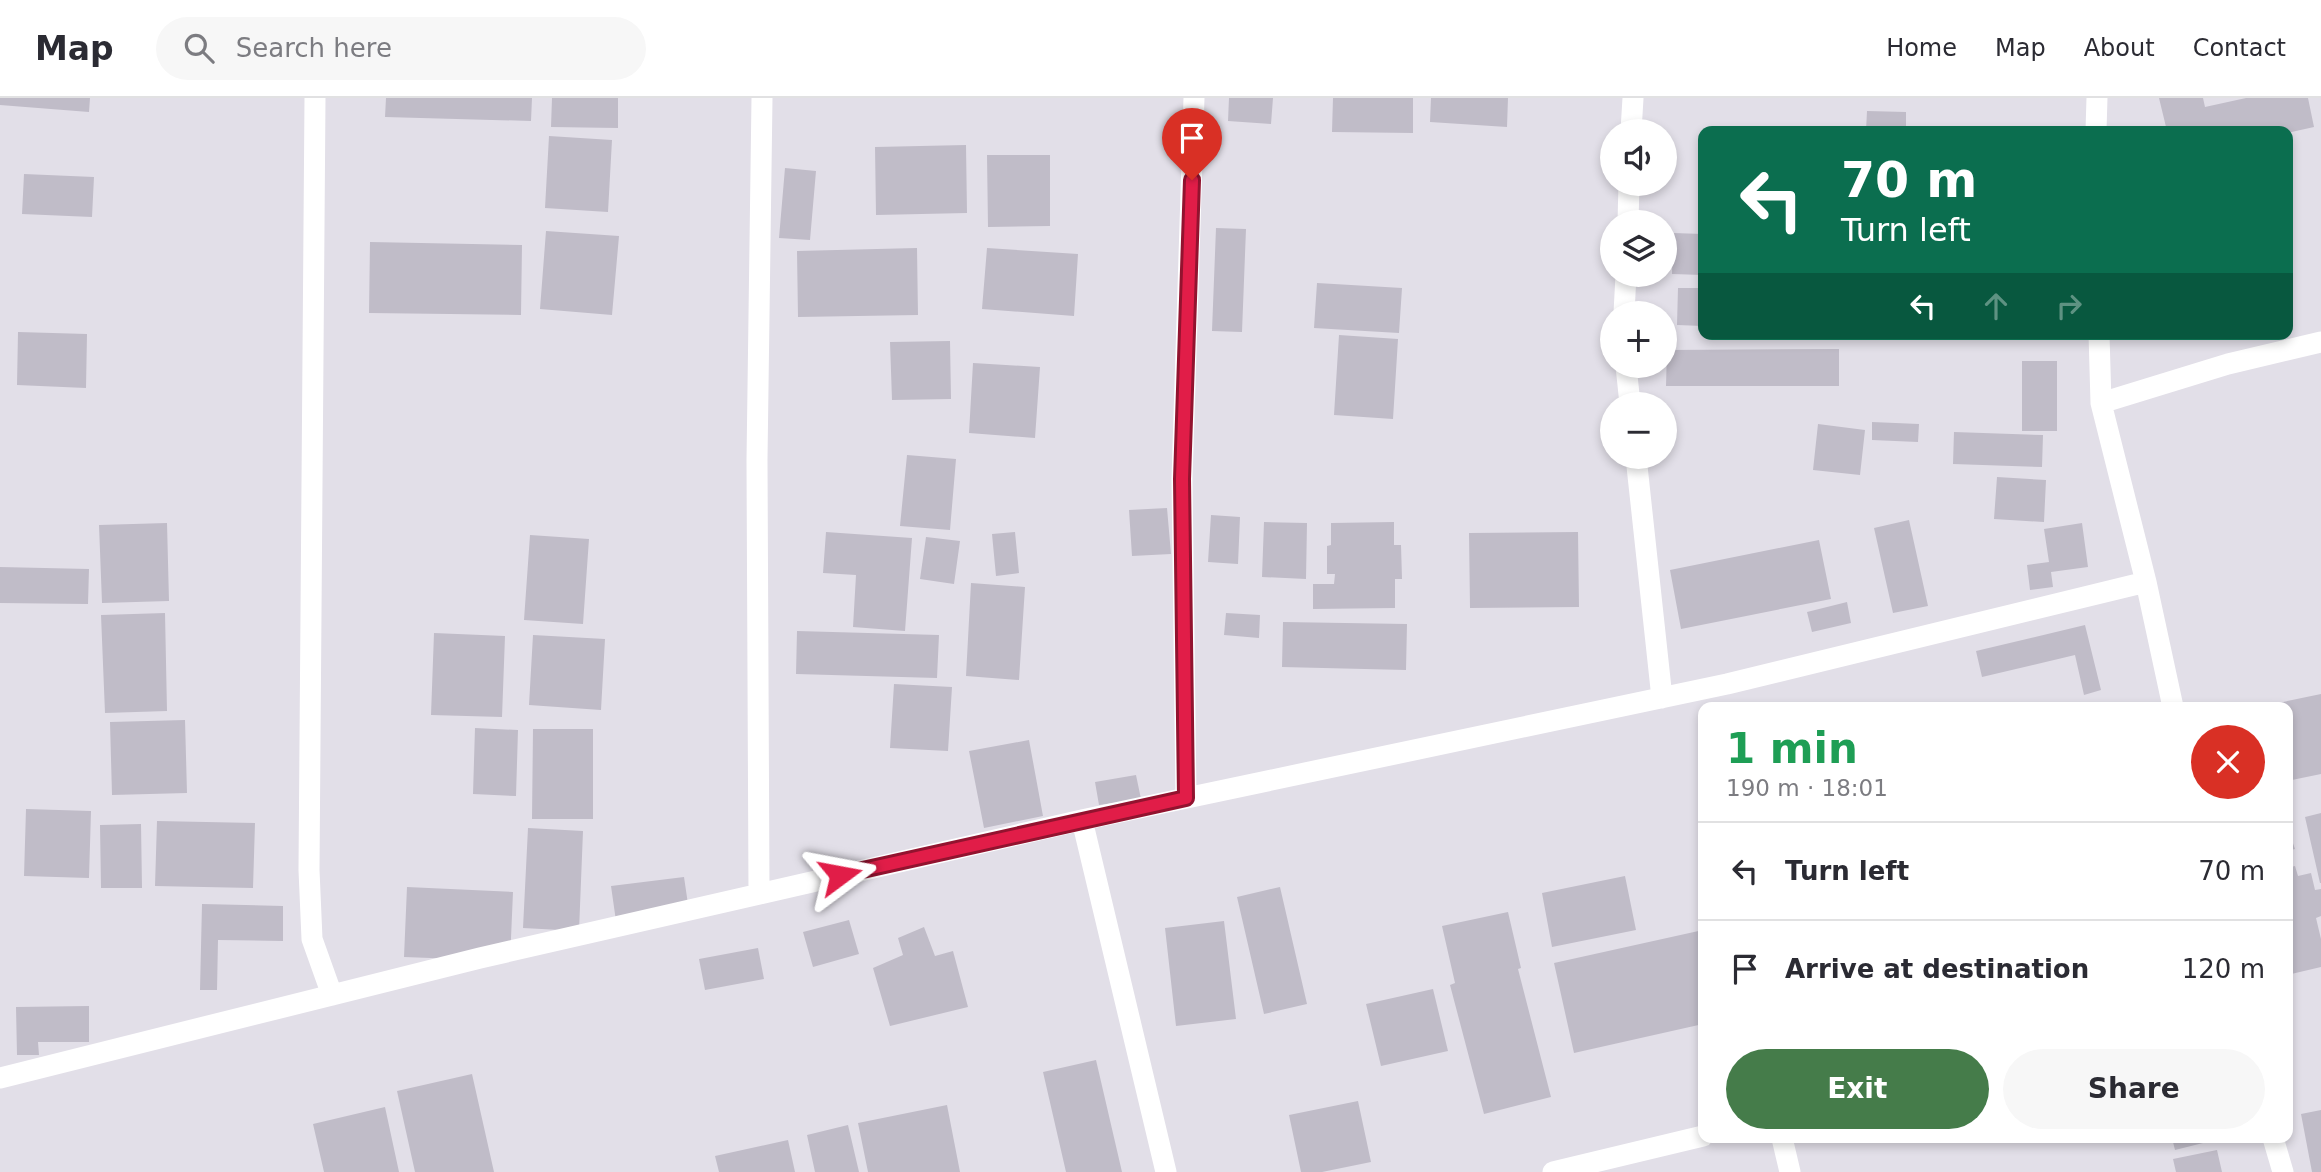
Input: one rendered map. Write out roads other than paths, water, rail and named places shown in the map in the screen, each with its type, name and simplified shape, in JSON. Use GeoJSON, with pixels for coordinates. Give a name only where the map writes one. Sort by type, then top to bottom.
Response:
{"type":"FeatureCollection","features":[{"type":"Feature","properties":{"kind":"street"},"geometry":{"type":"LineString","coordinates":[[315,98],[309,870],[312,939],[332,995]]}},
{"type":"Feature","properties":{"kind":"street"},"geometry":{"type":"LineString","coordinates":[[760,893],[757,460],[762,98]]}},
{"type":"Feature","properties":{"kind":"street"},"geometry":{"type":"LineString","coordinates":[[1186,798],[1182,479],[1194,98]]}},
{"type":"Feature","properties":{"kind":"street"},"geometry":{"type":"LineString","coordinates":[[1632,119],[1633,98]]}},
{"type":"Feature","properties":{"kind":"street"},"geometry":{"type":"LineString","coordinates":[[2096,126],[2097,98]]}},
{"type":"Feature","properties":{"kind":"street"},"geometry":{"type":"LineString","coordinates":[[2099,340],[2101,403],[2146,582],[2172,702]]}},
{"type":"Feature","properties":{"kind":"street"},"geometry":{"type":"LineString","coordinates":[[2101,403],[2228,364],[2321,342]]}},
{"type":"Feature","properties":{"kind":"street"},"geometry":{"type":"LineString","coordinates":[[1637,469],[1662,698]]}},
{"type":"Feature","properties":{"kind":"street"},"geometry":{"type":"LineString","coordinates":[[0,1078],[494,955],[760,893],[1082,820],[1727,684],[2146,582]]}},
{"type":"Feature","properties":{"kind":"street"},"geometry":{"type":"LineString","coordinates":[[1082,820],[1166,1172]]}},
{"type":"Feature","properties":{"kind":"street"},"geometry":{"type":"LineString","coordinates":[[1553,1172],[1698,1137]]}},
{"type":"Feature","properties":{"kind":"street"},"geometry":{"type":"LineString","coordinates":[[1783,1143],[1790,1172]]}},
{"type":"Feature","properties":{"kind":"street"},"geometry":{"type":"LineString","coordinates":[[2274,1143],[2283,1172]]}}]}
